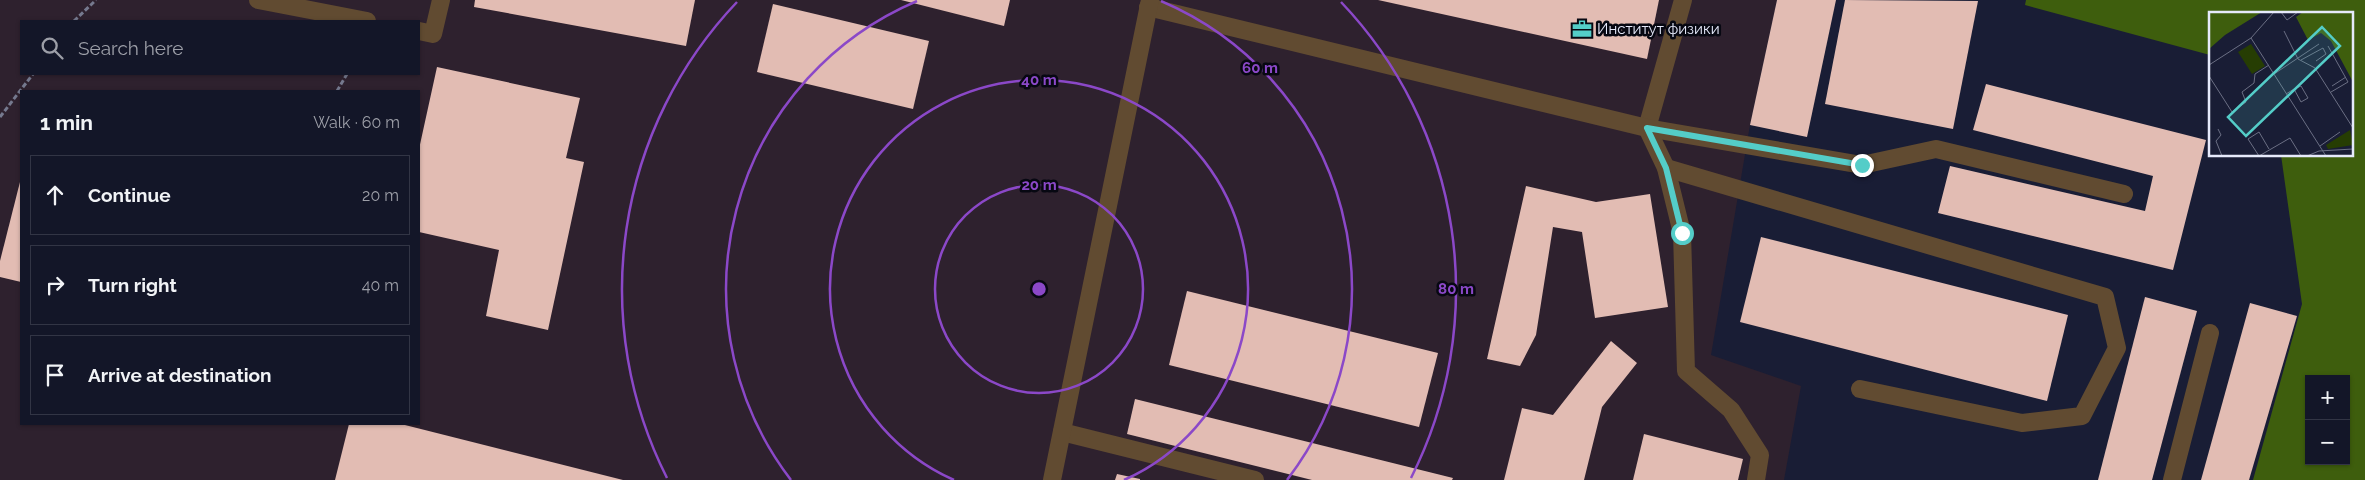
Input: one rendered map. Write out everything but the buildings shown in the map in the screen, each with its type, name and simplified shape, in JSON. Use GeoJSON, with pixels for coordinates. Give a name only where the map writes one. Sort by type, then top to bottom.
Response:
{"type":"FeatureCollection","features":[{"type":"Feature","properties":{"kind":"lane"},"geometry":{"type":"LineString","coordinates":[[258,0],[362,20]]}},
{"type":"Feature","properties":{"kind":"lane"},"geometry":{"type":"LineString","coordinates":[[420,31],[433,34],[441,0]]}},
{"type":"Feature","properties":{"kind":"lane"},"geometry":{"type":"LineString","coordinates":[[1683,0],[1647,128],[1666,168],[1682,233],[1686,371],[1731,410],[1760,455],[1756,480]]}},
{"type":"Feature","properties":{"kind":"lane"},"geometry":{"type":"LineString","coordinates":[[1052,480],[1149,4],[1647,128],[1862,165],[1936,149],[2124,194]]}},
{"type":"Feature","properties":{"kind":"lane"},"geometry":{"type":"LineString","coordinates":[[1666,168],[2105,297],[2117,348],[2082,416],[2022,423],[1860,389]]}},
{"type":"Feature","properties":{"kind":"lane"},"geometry":{"type":"LineString","coordinates":[[2172,480],[2210,333]]}},
{"type":"Feature","properties":{"kind":"lane"},"geometry":{"type":"LineString","coordinates":[[1062,432],[1213,475],[1255,480]]}},
{"type":"Feature","properties":{"kind":"path"},"geometry":{"type":"LineString","coordinates":[[75,20],[96,0]]}},
{"type":"Feature","properties":{"kind":"path"},"geometry":{"type":"LineString","coordinates":[[21,90],[32,75]]}},
{"type":"Feature","properties":{"kind":"path"},"geometry":{"type":"LineString","coordinates":[[338,90],[346,75]]}},
{"type":"Feature","properties":{"kind":"path"},"geometry":{"type":"LineString","coordinates":[[0,118],[20,91]]}},
{"type":"Feature","properties":{"kind":"shaded area"},"geometry":{"type":"Polygon","coordinates":[[[0,0],[1777,0],[1750,125],[1711,355],[1801,386],[1784,480],[0,480],[0,0]]]}},
{"type":"Feature","properties":{"kind":"green space"},"geometry":{"type":"Polygon","coordinates":[[[2026,0],[2365,0],[2365,480],[2253,480],[2302,304],[2281,156],[2352,156],[2352,12],[2209,12],[2209,55],[2025,5],[2026,0]]]}},
{"type":"Feature","properties":{"kind":"place","name":"Институт физики"},"geometry":{"type":"Point","coordinates":[1582,29]}},
{"type":"Feature","properties":{"kind":"route"},"geometry":{"type":"LineString","coordinates":[[1682,233],[1666,168],[1647,128],[1862,165]]}}]}
